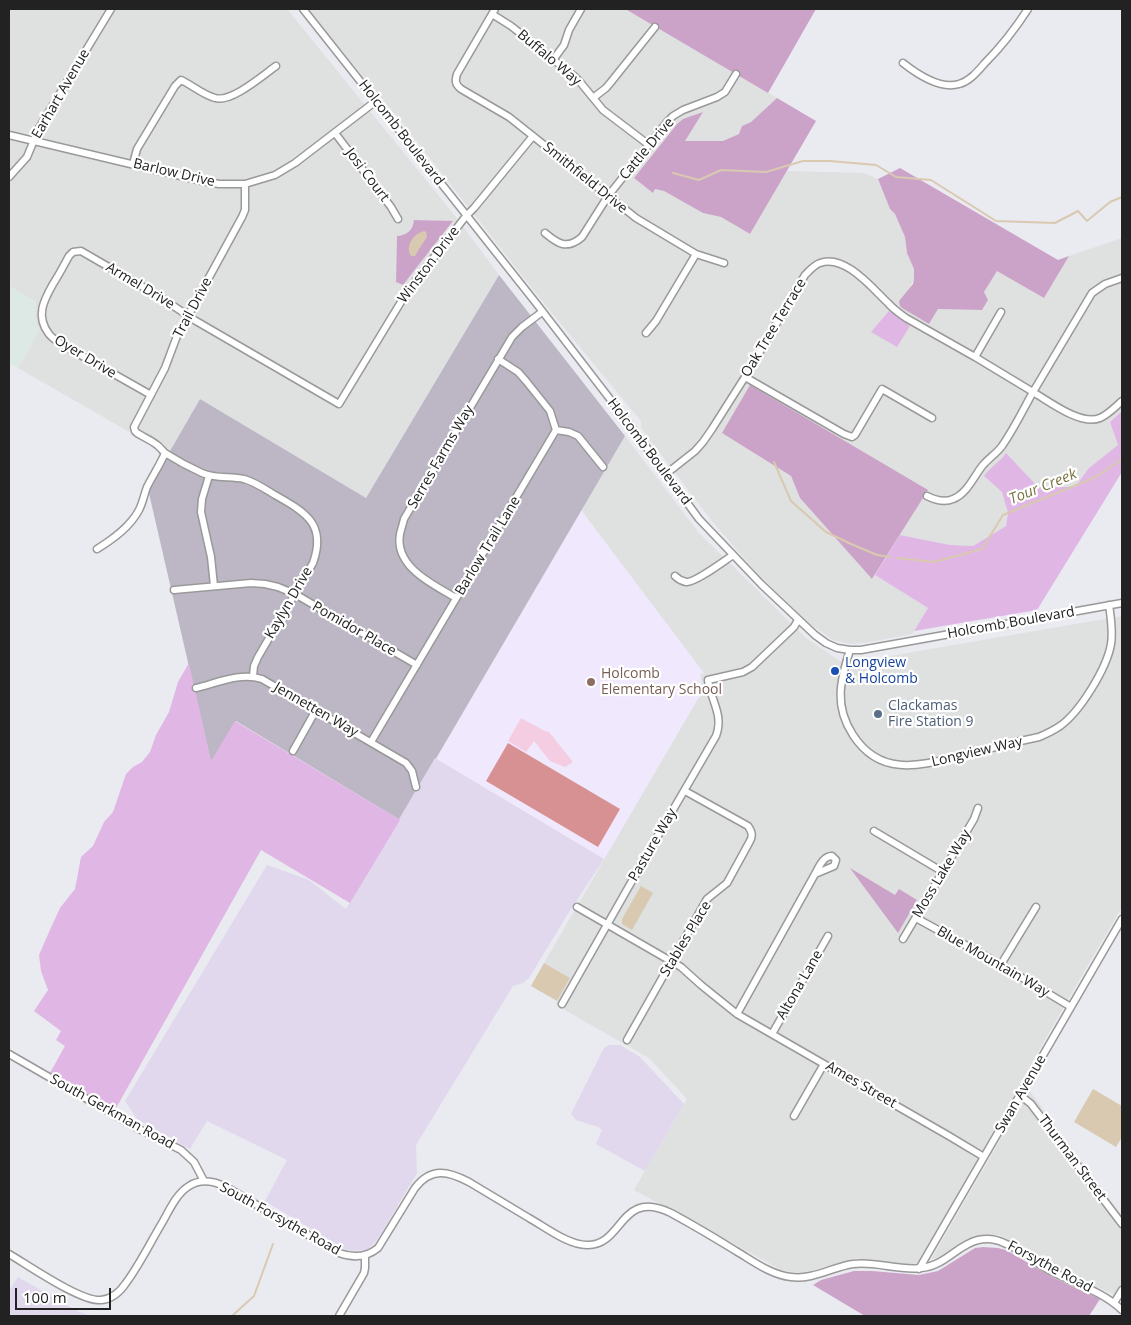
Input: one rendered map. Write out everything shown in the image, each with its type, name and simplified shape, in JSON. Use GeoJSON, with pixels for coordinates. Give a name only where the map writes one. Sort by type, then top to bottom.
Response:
{"type":"FeatureCollection","features":[{"type":"Feature","properties":{"kind":"street","name":"Earhart Avenue"},"geometry":{"type":"LineString","coordinates":[[9,177],[27,157],[40,128],[111,9]]}},
{"type":"Feature","properties":{"kind":"street","name":"Holcomb Boulevard"},"geometry":{"type":"LineString","coordinates":[[303,9],[630,425],[699,519],[808,630],[826,643],[837,648],[850,650],[876,648],[1122,603]]}},
{"type":"Feature","properties":{"kind":"street"},"geometry":{"type":"LineString","coordinates":[[553,60],[564,46],[581,9]]}},
{"type":"Feature","properties":{"kind":"street"},"geometry":{"type":"LineString","coordinates":[[903,62],[914,72],[930,80],[952,86],[960,84],[974,74],[1000,48],[1028,9]]}},
{"type":"Feature","properties":{"kind":"street","name":"Buffalo Way"},"geometry":{"type":"LineString","coordinates":[[494,11],[580,82],[603,110],[649,145]]}},
{"type":"Feature","properties":{"kind":"street","name":"Smithfield Drive"},"geometry":{"type":"LineString","coordinates":[[494,11],[457,74],[455,81],[461,90],[509,117],[636,218],[696,254],[724,263]]}},
{"type":"Feature","properties":{"kind":"street"},"geometry":{"type":"LineString","coordinates":[[593,98],[606,88],[655,27]]}},
{"type":"Feature","properties":{"kind":"street"},"geometry":{"type":"LineString","coordinates":[[133,164],[137,149],[175,86],[181,80],[210,96],[222,99],[237,93],[276,66]]}},
{"type":"Feature","properties":{"kind":"street","name":"Cattle Drive"},"geometry":{"type":"LineString","coordinates":[[545,233],[559,244],[571,244],[582,237],[608,196],[673,116],[725,92],[736,74]]}},
{"type":"Feature","properties":{"kind":"street","name":"Barlow Drive"},"geometry":{"type":"LineString","coordinates":[[9,135],[210,183],[245,184],[264,179],[284,170],[376,101]]}},
{"type":"Feature","properties":{"kind":"street","name":"Josi Court"},"geometry":{"type":"LineString","coordinates":[[335,132],[391,207],[398,220]]}},
{"type":"Feature","properties":{"kind":"street","name":"Winston Drive"},"geometry":{"type":"LineString","coordinates":[[339,404],[413,283],[533,136]]}},
{"type":"Feature","properties":{"kind":"street","name":"Trail Drive"},"geometry":{"type":"LineString","coordinates":[[135,431],[135,424],[166,368],[176,336],[242,217],[245,210],[245,184]]}},
{"type":"Feature","properties":{"kind":"street","name":"Armel Drive"},"geometry":{"type":"LineString","coordinates":[[74,252],[81,251],[158,295],[187,316],[339,404]]}},
{"type":"Feature","properties":{"kind":"street","name":"Oyer Drive"},"geometry":{"type":"LineString","coordinates":[[74,252],[69,256],[44,301],[42,309],[44,327],[49,335],[61,344],[151,395]]}},
{"type":"Feature","properties":{"kind":"street"},"geometry":{"type":"LineString","coordinates":[[646,333],[656,322],[696,254]]}},
{"type":"Feature","properties":{"kind":"street","name":"Oak Tree Terrace"},"geometry":{"type":"LineString","coordinates":[[666,474],[695,451],[703,442],[745,377],[805,275],[815,266],[822,263],[839,263],[848,267],[906,318],[1077,417],[1087,420],[1098,419],[1122,401]]}},
{"type":"Feature","properties":{"kind":"street"},"geometry":{"type":"LineString","coordinates":[[927,496],[940,501],[948,501],[955,499],[963,493],[985,463],[1002,446],[1092,293],[1105,284],[1122,278]]}},
{"type":"Feature","properties":{"kind":"street","name":"Serres Farms Way"},"geometry":{"type":"LineString","coordinates":[[456,598],[415,573],[407,562],[401,550],[399,536],[404,519],[512,337],[542,312]]}},
{"type":"Feature","properties":{"kind":"street"},"geometry":{"type":"LineString","coordinates":[[975,357],[1001,312]]}},
{"type":"Feature","properties":{"kind":"street"},"geometry":{"type":"LineString","coordinates":[[498,359],[518,372],[526,381],[550,411],[556,430],[578,436],[603,467]]}},
{"type":"Feature","properties":{"kind":"street"},"geometry":{"type":"LineString","coordinates":[[745,377],[852,438],[882,390],[932,418]]}},
{"type":"Feature","properties":{"kind":"street","name":"Barlow Trail Lane"},"geometry":{"type":"LineString","coordinates":[[371,742],[556,430]]}},
{"type":"Feature","properties":{"kind":"street","name":"Kaylyn Drive"},"geometry":{"type":"LineString","coordinates":[[135,431],[165,452],[202,473],[220,478],[239,478],[254,482],[300,510],[312,522],[317,537],[316,555],[313,563],[258,657],[254,666],[253,676]]}},
{"type":"Feature","properties":{"kind":"street"},"geometry":{"type":"LineString","coordinates":[[97,549],[112,540],[135,517],[165,452]]}},
{"type":"Feature","properties":{"kind":"street"},"geometry":{"type":"LineString","coordinates":[[209,476],[202,499],[201,512],[211,557],[214,586]]}},
{"type":"Feature","properties":{"kind":"street"},"geometry":{"type":"LineString","coordinates":[[675,576],[679,580],[689,582],[733,555]]}},
{"type":"Feature","properties":{"kind":"street","name":"Pomidor Place"},"geometry":{"type":"LineString","coordinates":[[174,590],[251,583],[278,587],[295,594],[417,665]]}},
{"type":"Feature","properties":{"kind":"street","name":"Longview Way"},"geometry":{"type":"LineString","coordinates":[[850,650],[842,677],[840,704],[848,727],[854,736],[867,751],[886,761],[906,766],[932,763],[1039,737],[1061,725],[1080,704],[1107,660],[1112,642],[1109,605]]}},
{"type":"Feature","properties":{"kind":"street","name":"Pasture Way"},"geometry":{"type":"LineString","coordinates":[[562,1004],[716,736],[719,726],[718,712],[710,693],[708,680],[743,672],[752,667],[794,627],[798,620]]}},
{"type":"Feature","properties":{"kind":"street"},"geometry":{"type":"LineString","coordinates":[[196,688],[242,676],[253,676]]}},
{"type":"Feature","properties":{"kind":"street","name":"Jennetten Way"},"geometry":{"type":"LineString","coordinates":[[253,676],[271,684],[406,763],[412,771],[416,788]]}},
{"type":"Feature","properties":{"kind":"street"},"geometry":{"type":"LineString","coordinates":[[293,751],[316,710]]}},
{"type":"Feature","properties":{"kind":"street","name":"Stables Place"},"geometry":{"type":"LineString","coordinates":[[627,1040],[707,899],[726,883],[752,835],[748,826],[685,791]]}},
{"type":"Feature","properties":{"kind":"street","name":"Moss Lake Way"},"geometry":{"type":"LineString","coordinates":[[903,939],[974,819],[978,808]]}},
{"type":"Feature","properties":{"kind":"street"},"geometry":{"type":"LineString","coordinates":[[874,832],[943,872]]}},
{"type":"Feature","properties":{"kind":"street"},"geometry":{"type":"LineString","coordinates":[[737,1014],[816,874]]}},
{"type":"Feature","properties":{"kind":"street","name":"Ames Street"},"geometry":{"type":"LineString","coordinates":[[577,907],[681,967],[737,1014],[984,1157]]}},
{"type":"Feature","properties":{"kind":"street"},"geometry":{"type":"LineString","coordinates":[[1000,966],[1036,907]]}},
{"type":"Feature","properties":{"kind":"street","name":"Blue Mountain Way"},"geometry":{"type":"LineString","coordinates":[[916,918],[1071,1007]]}},
{"type":"Feature","properties":{"kind":"street","name":"Swan Avenue"},"geometry":{"type":"LineString","coordinates":[[920,1269],[1122,919]]}},
{"type":"Feature","properties":{"kind":"street","name":"Altona Lane"},"geometry":{"type":"LineString","coordinates":[[772,1034],[828,936]]}},
{"type":"Feature","properties":{"kind":"street","name":"South Gerkman Road"},"geometry":{"type":"LineString","coordinates":[[9,1054],[139,1130],[181,1150],[194,1162],[204,1181]]}},
{"type":"Feature","properties":{"kind":"street"},"geometry":{"type":"LineString","coordinates":[[794,1116],[824,1064]]}},
{"type":"Feature","properties":{"kind":"street","name":"Thurman Street"},"geometry":{"type":"LineString","coordinates":[[1020,1095],[1031,1104],[1122,1224]]}},
{"type":"Feature","properties":{"kind":"street"},"geometry":{"type":"LineString","coordinates":[[339,1316],[364,1273],[365,1255],[377,1249],[382,1243],[418,1184],[428,1176],[436,1173],[452,1174],[462,1178],[565,1239],[583,1245],[601,1242],[630,1213],[638,1208],[648,1206],[657,1207],[671,1213],[762,1266],[787,1277],[810,1277],[840,1267],[860,1264],[920,1269]]}},
{"type":"Feature","properties":{"kind":"street","name":"South Forsythe Road"},"geometry":{"type":"LineString","coordinates":[[9,1254],[80,1295],[94,1300],[109,1298],[119,1292],[126,1284],[181,1193],[190,1185],[204,1181],[214,1182],[226,1187],[339,1253],[353,1257],[365,1255]]}},
{"type":"Feature","properties":{"kind":"street","name":"Forsythe Road"},"geometry":{"type":"LineString","coordinates":[[920,1269],[936,1264],[973,1242],[985,1239],[996,1240],[1013,1247],[1048,1269],[1100,1294],[1122,1310]]}},
{"type":"Feature","properties":{"kind":"street"},"geometry":{"type":"LineString","coordinates":[[1114,1303],[1122,1290]]}},
{"type":"Feature","properties":{"kind":"shaded area"},"geometry":{"type":"Polygon","coordinates":[[[9,9],[287,9],[456,217],[499,275],[366,498],[200,399],[168,454],[18,368],[39,331],[35,317],[36,302],[9,286],[9,9]],[[415,220],[406,234],[397,236],[396,282],[403,285],[453,222],[415,220]]]}},
{"type":"Feature","properties":{"kind":"shaded area"},"geometry":{"type":"Polygon","coordinates":[[[307,9],[628,9],[777,98],[751,122],[742,126],[739,134],[724,141],[684,142],[683,119],[675,126],[634,178],[653,193],[655,189],[664,191],[703,213],[721,217],[750,234],[787,171],[864,173],[878,179],[890,209],[895,214],[905,237],[906,249],[914,269],[914,279],[909,289],[929,324],[938,309],[982,310],[984,292],[997,270],[1044,298],[1069,256],[1122,238],[1122,411],[1110,422],[1119,445],[1089,468],[1075,487],[1038,487],[1006,454],[990,469],[1002,492],[1008,513],[1006,526],[973,546],[950,545],[900,535],[927,490],[722,433],[791,476],[800,498],[872,579],[875,575],[928,608],[912,634],[864,643],[850,644],[833,640],[809,623],[756,572],[711,520],[641,428],[641,421],[546,306],[399,119],[307,9]]]}},
{"type":"Feature","properties":{"kind":"shaded area"},"geometry":{"type":"Polygon","coordinates":[[[628,9],[816,9],[768,93],[628,9]]]}},
{"type":"Feature","properties":{"kind":"shaded area"},"geometry":{"type":"Polygon","coordinates":[[[777,98],[816,121],[750,234],[721,217],[703,213],[664,191],[655,189],[653,193],[634,178],[683,119],[703,112],[685,141],[723,141],[739,134],[742,126],[751,122],[777,98]]]}},
{"type":"Feature","properties":{"kind":"shaded area"},"geometry":{"type":"Polygon","coordinates":[[[900,168],[1058,260],[1069,256],[1044,298],[997,271],[984,292],[988,300],[982,310],[938,309],[929,324],[902,308],[899,301],[913,284],[914,269],[907,253],[905,237],[895,214],[890,209],[878,179],[900,168]]]}},
{"type":"Feature","properties":{"kind":"shaded area"},"geometry":{"type":"Polygon","coordinates":[[[414,220],[453,221],[403,285],[396,282],[397,236],[409,231],[414,220]]]}},
{"type":"Feature","properties":{"kind":"shaded area"},"geometry":{"type":"Polygon","coordinates":[[[424,231],[427,237],[415,256],[411,256],[409,248],[411,241],[416,235],[424,231]]]}},
{"type":"Feature","properties":{"kind":"shaded area"},"geometry":{"type":"Polygon","coordinates":[[[499,275],[625,436],[400,820],[236,721],[211,762],[148,489],[200,399],[366,498],[499,275]]]}},
{"type":"Feature","properties":{"kind":"shaded area"},"geometry":{"type":"Polygon","coordinates":[[[9,286],[36,302],[35,317],[39,331],[18,368],[9,363],[9,286]]]}},
{"type":"Feature","properties":{"kind":"shaded area"},"geometry":{"type":"Polygon","coordinates":[[[889,311],[910,326],[897,347],[871,332],[889,311]]]}},
{"type":"Feature","properties":{"kind":"shaded area"},"geometry":{"type":"Polygon","coordinates":[[[750,385],[928,490],[872,579],[800,498],[791,476],[722,433],[750,385]]]}},
{"type":"Feature","properties":{"kind":"shaded area"},"geometry":{"type":"Polygon","coordinates":[[[1122,411],[1122,472],[1037,610],[914,631],[928,608],[875,575],[900,535],[950,545],[973,546],[1006,526],[1008,513],[1002,492],[984,476],[1006,453],[1038,487],[1075,487],[1089,468],[1118,445],[1110,422],[1122,411]]]}},
{"type":"Feature","properties":{"kind":"shaded area"},"geometry":{"type":"Polygon","coordinates":[[[625,436],[699,533],[806,638],[844,664],[1122,616],[1122,907],[919,1263],[902,1266],[856,1258],[804,1273],[783,1271],[634,1190],[687,1099],[649,1058],[556,1005],[570,978],[544,963],[703,690],[700,674],[703,673],[581,510],[625,436]]]}},
{"type":"Feature","properties":{"kind":"shaded area","name":"Holcomb Elementary School"},"geometry":{"type":"Polygon","coordinates":[[[581,510],[704,673],[700,674],[703,690],[604,859],[435,758],[581,510]]]}},
{"type":"Feature","properties":{"kind":"shaded area"},"geometry":{"type":"Polygon","coordinates":[[[189,663],[211,761],[235,721],[400,820],[350,903],[261,850],[115,1110],[50,1073],[65,1046],[56,1040],[61,1031],[34,1011],[48,990],[41,971],[39,955],[60,908],[75,889],[81,857],[93,846],[104,822],[113,812],[126,774],[142,762],[150,752],[156,735],[169,712],[178,682],[189,663]]]}},
{"type":"Feature","properties":{"kind":"shaded area"},"geometry":{"type":"Polygon","coordinates":[[[521,718],[549,732],[573,762],[565,767],[550,761],[534,741],[526,752],[508,741],[521,718]]]}},
{"type":"Feature","properties":{"kind":"shaded area"},"geometry":{"type":"Polygon","coordinates":[[[508,743],[620,809],[598,847],[486,781],[508,743]]]}},
{"type":"Feature","properties":{"kind":"shaded area"},"geometry":{"type":"Polygon","coordinates":[[[435,758],[604,859],[529,978],[523,983],[513,986],[416,1145],[417,1173],[378,1239],[367,1250],[348,1251],[265,1201],[287,1160],[207,1121],[190,1149],[137,1119],[125,1101],[267,865],[309,880],[346,909],[435,758]]]}},
{"type":"Feature","properties":{"kind":"shaded area"},"geometry":{"type":"Polygon","coordinates":[[[850,868],[895,895],[899,889],[917,900],[898,933],[850,868]]]}},
{"type":"Feature","properties":{"kind":"shaded area"},"geometry":{"type":"Polygon","coordinates":[[[641,886],[653,893],[632,930],[622,924],[622,919],[641,886]]]}},
{"type":"Feature","properties":{"kind":"shaded area"},"geometry":{"type":"Polygon","coordinates":[[[544,963],[570,978],[557,1001],[531,986],[544,963]]]}},
{"type":"Feature","properties":{"kind":"shaded area"},"geometry":{"type":"Polygon","coordinates":[[[609,1045],[620,1045],[640,1057],[684,1104],[645,1171],[596,1144],[602,1130],[576,1120],[571,1114],[604,1048],[609,1045]]]}},
{"type":"Feature","properties":{"kind":"shaded area"},"geometry":{"type":"Polygon","coordinates":[[[1093,1089],[1122,1106],[1122,1137],[1116,1147],[1074,1122],[1093,1089]]]}},
{"type":"Feature","properties":{"kind":"shaded area"},"geometry":{"type":"Polygon","coordinates":[[[1029,1090],[1122,1216],[1122,1301],[1113,1294],[1065,1273],[999,1235],[974,1236],[936,1260],[932,1258],[1029,1090]]]}},
{"type":"Feature","properties":{"kind":"shaded area"},"geometry":{"type":"Polygon","coordinates":[[[983,1247],[1006,1250],[1054,1278],[1100,1299],[1089,1316],[865,1316],[813,1285],[821,1280],[854,1271],[919,1275],[938,1271],[975,1248],[983,1247]]]}},
{"type":"Feature","properties":{"kind":"shaded area"},"geometry":{"type":"Polygon","coordinates":[[[18,1277],[77,1311],[91,1316],[9,1316],[9,1291],[18,1277]]]}},
{"type":"Feature","properties":{"kind":"waterway"},"geometry":{"type":"LineString","coordinates":[[673,173],[699,180],[721,170],[766,172],[803,161],[876,165],[896,177],[931,180],[996,221],[1055,223],[1078,211],[1087,221],[1110,202],[1122,197]]}},
{"type":"Feature","properties":{"kind":"waterway","name":"Tour Creek"},"geometry":{"type":"LineString","coordinates":[[897,558],[934,562],[982,549],[1003,515],[1096,477],[1122,459]]}},
{"type":"Feature","properties":{"kind":"waterway","name":"Tour Creek"},"geometry":{"type":"LineString","coordinates":[[774,462],[791,501],[826,532],[877,555],[891,557]]}},
{"type":"Feature","properties":{"kind":"waterway"},"geometry":{"type":"LineString","coordinates":[[232,1316],[254,1296],[273,1244]]}},
{"type":"Feature","properties":{"kind":"place","name":"Longview & Holcomb"},"geometry":{"type":"Point","coordinates":[835,671]}},
{"type":"Feature","properties":{"kind":"place","name":"Holcomb Elementary School"},"geometry":{"type":"Point","coordinates":[591,682]}},
{"type":"Feature","properties":{"kind":"place","name":"Clackamas Fire Station 9"},"geometry":{"type":"Point","coordinates":[878,714]}}]}
